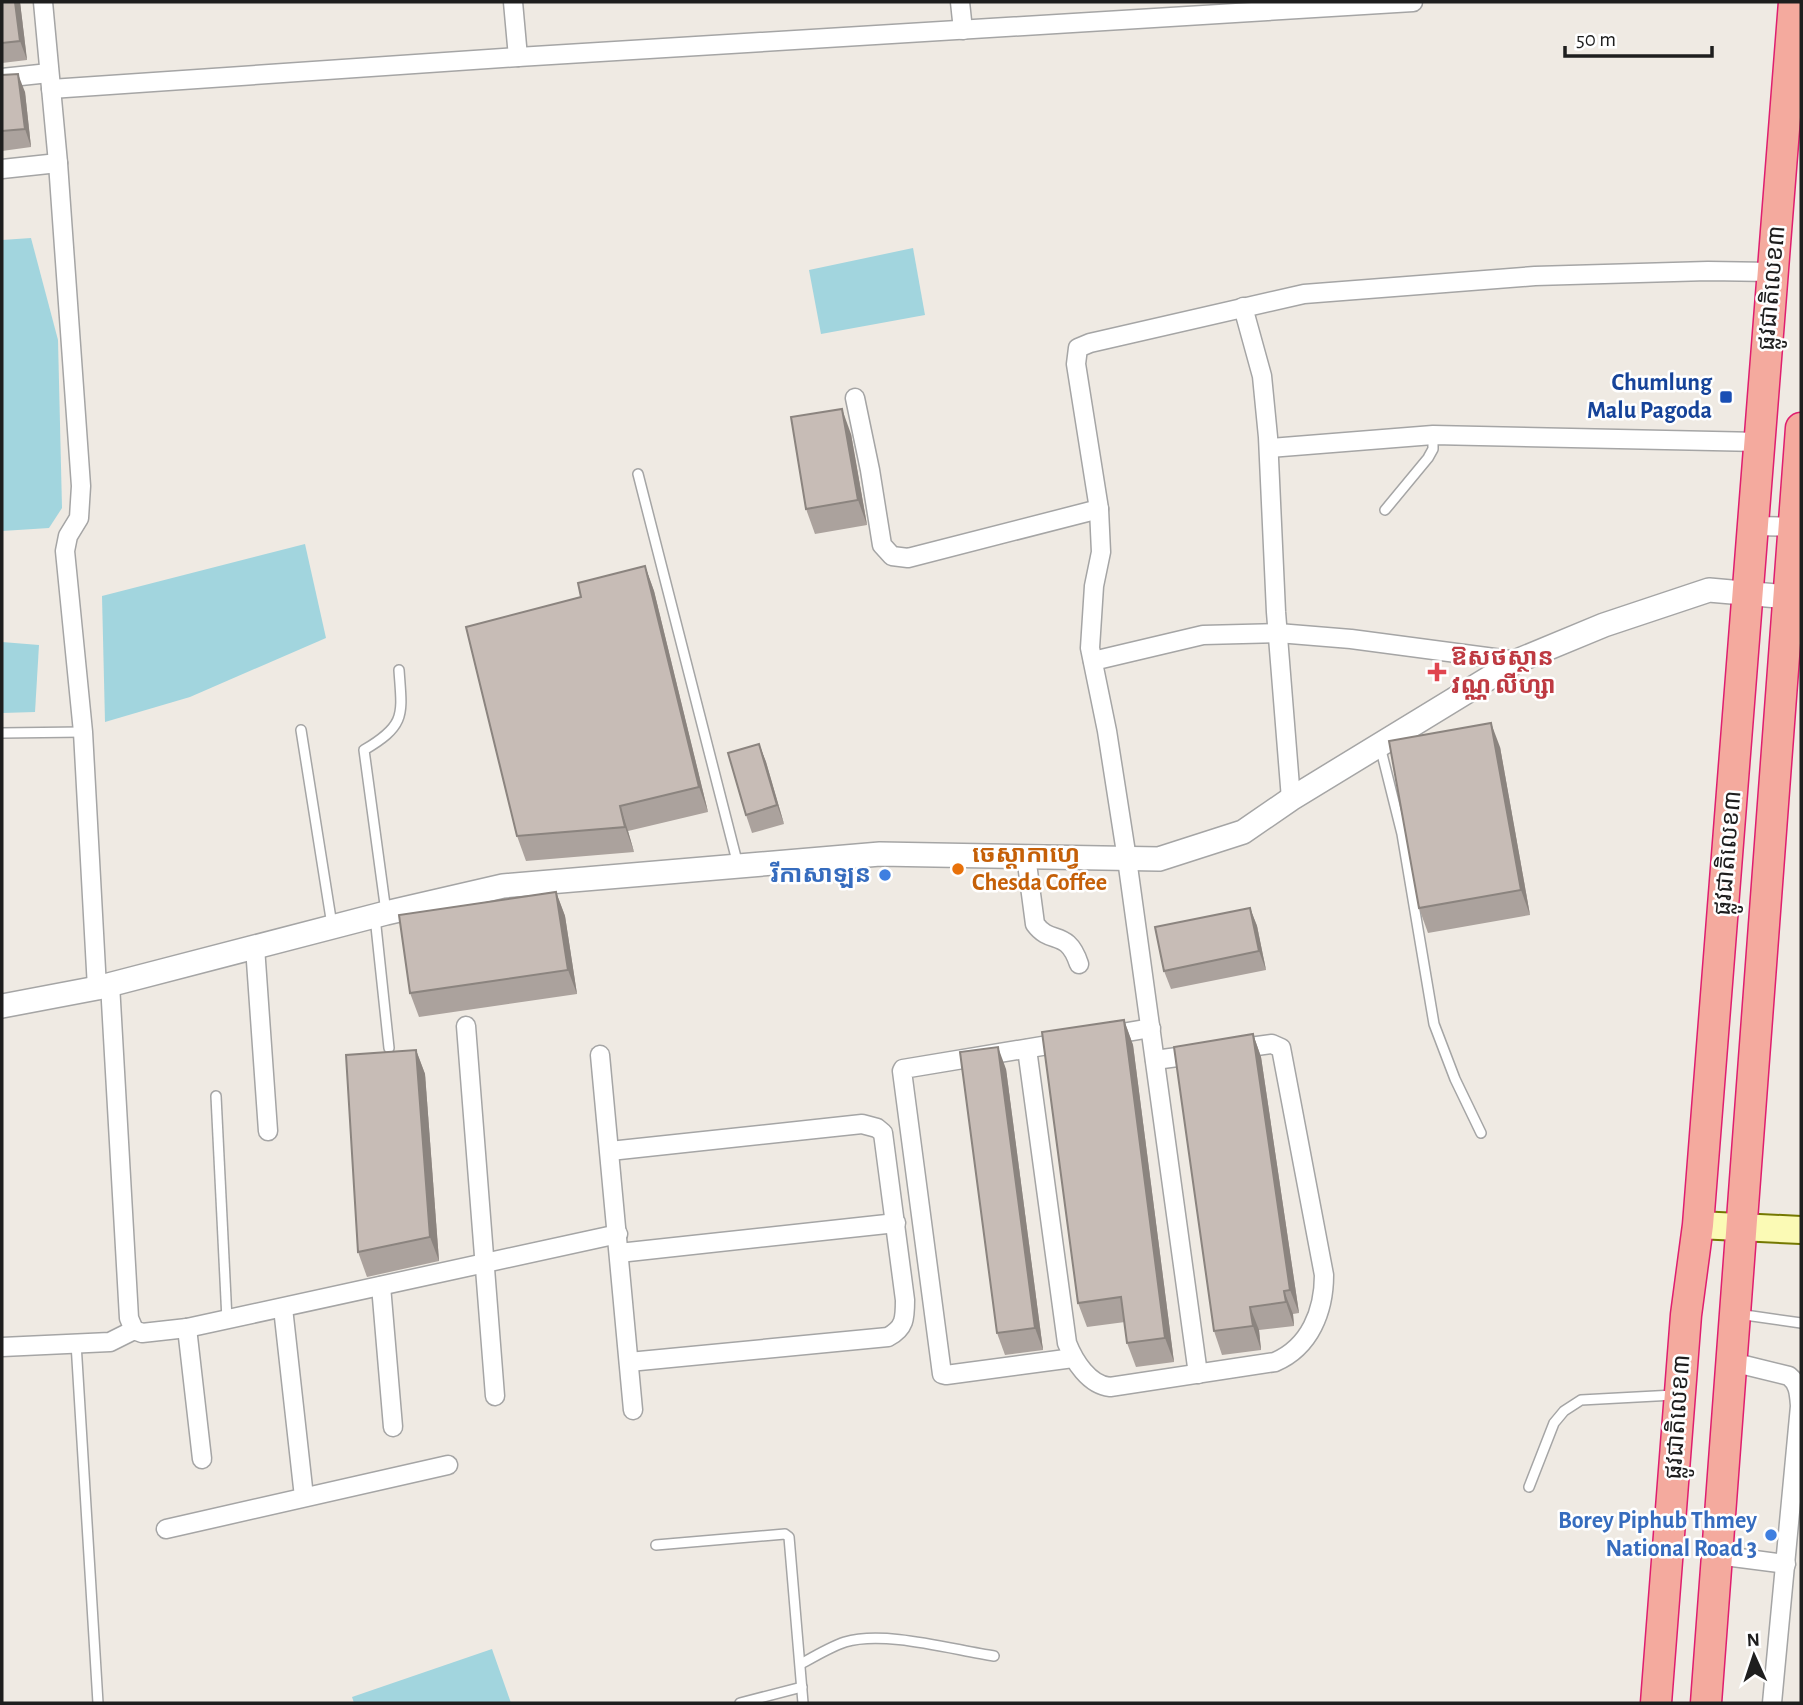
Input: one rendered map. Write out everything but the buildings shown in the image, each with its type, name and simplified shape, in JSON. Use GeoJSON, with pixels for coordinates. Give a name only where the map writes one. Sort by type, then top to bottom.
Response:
{"type":"FeatureCollection","features":[{"type":"Feature","properties":{"kind":"highway","name":"ផ្លូវជាតិលេខ៣"},"geometry":{"type":"LineString","coordinates":[[1656,1703],[1686,1315],[1698,1225],[1794,2]]}},
{"type":"Feature","properties":{"kind":"highway","name":"ផ្លូវជាតិលេខ៣"},"geometry":{"type":"LineString","coordinates":[[1706,1703],[1788,597],[1797,542],[1801,428]]}},
{"type":"Feature","properties":{"kind":"main road"},"geometry":{"type":"LineString","coordinates":[[1698,1225],[1801,1230]]}},
{"type":"Feature","properties":{"kind":"street"},"geometry":{"type":"LineString","coordinates":[[43,2],[58,163],[81,486],[79,518],[68,536],[65,551],[83,732],[129,1318],[134,1331]]}},
{"type":"Feature","properties":{"kind":"street"},"geometry":{"type":"LineString","coordinates":[[513,2],[518,57]]}},
{"type":"Feature","properties":{"kind":"street"},"geometry":{"type":"LineString","coordinates":[[960,2],[962,30]]}},
{"type":"Feature","properties":{"kind":"street"},"geometry":{"type":"LineString","coordinates":[[2,78],[50,81],[518,57],[1413,2]]}},
{"type":"Feature","properties":{"kind":"street"},"geometry":{"type":"LineString","coordinates":[[2,169],[58,163]]}},
{"type":"Feature","properties":{"kind":"street"},"geometry":{"type":"LineString","coordinates":[[1198,1374],[1127,859],[1107,731],[1090,648],[1094,586],[1101,552],[1099,509],[1076,364],[1078,348],[1090,342],[1304,294],[1535,276],[1773,272]]}},
{"type":"Feature","properties":{"kind":"street"},"geometry":{"type":"LineString","coordinates":[[1243,307],[1262,376],[1291,799]]}},
{"type":"Feature","properties":{"kind":"street"},"geometry":{"type":"LineString","coordinates":[[855,398],[882,545],[892,556],[908,558],[1099,509]]}},
{"type":"Feature","properties":{"kind":"street"},"geometry":{"type":"LineString","coordinates":[[1269,448],[1433,435],[1760,442]]}},
{"type":"Feature","properties":{"kind":"street"},"geometry":{"type":"LineString","coordinates":[[1753,526],[1797,542]]}},
{"type":"Feature","properties":{"kind":"street"},"geometry":{"type":"LineString","coordinates":[[2,1006],[103,986],[381,914],[503,886],[880,854],[1159,859],[1242,832],[1291,799],[1517,661],[1604,625],[1709,590],[1788,597]]}},
{"type":"Feature","properties":{"kind":"street"},"geometry":{"type":"LineString","coordinates":[[1093,661],[1203,635],[1278,633],[1352,639],[1517,661]]}},
{"type":"Feature","properties":{"kind":"street"},"geometry":{"type":"LineString","coordinates":[[1026,856],[1035,924],[1042,933],[1059,938],[1074,948],[1079,964]]}},
{"type":"Feature","properties":{"kind":"street"},"geometry":{"type":"LineString","coordinates":[[255,947],[268,1131]]}},
{"type":"Feature","properties":{"kind":"street"},"geometry":{"type":"LineString","coordinates":[[466,1026],[495,1396]]}},
{"type":"Feature","properties":{"kind":"street"},"geometry":{"type":"LineString","coordinates":[[1073,1358],[942,1374],[902,1071],[1150,1028]]}},
{"type":"Feature","properties":{"kind":"street"},"geometry":{"type":"LineString","coordinates":[[1027,1049],[1067,1343],[1073,1358],[1093,1380],[1103,1386],[1275,1362],[1301,1346],[1317,1318],[1324,1288],[1324,1275],[1280,1048],[1272,1044],[1155,1060]]}},
{"type":"Feature","properties":{"kind":"street"},"geometry":{"type":"LineString","coordinates":[[600,1055],[633,1410]]}},
{"type":"Feature","properties":{"kind":"street"},"geometry":{"type":"LineString","coordinates":[[610,1151],[862,1124],[877,1128],[883,1133],[905,1300],[905,1320],[898,1331],[888,1337],[629,1362]]}},
{"type":"Feature","properties":{"kind":"street"},"geometry":{"type":"LineString","coordinates":[[619,1253],[895,1223]]}},
{"type":"Feature","properties":{"kind":"street"},"geometry":{"type":"LineString","coordinates":[[2,1347],[110,1342],[134,1331],[142,1333],[187,1328],[618,1234]]}},
{"type":"Feature","properties":{"kind":"street"},"geometry":{"type":"LineString","coordinates":[[381,1286],[393,1427]]}},
{"type":"Feature","properties":{"kind":"street"},"geometry":{"type":"LineString","coordinates":[[283,1308],[304,1497]]}},
{"type":"Feature","properties":{"kind":"street"},"geometry":{"type":"LineString","coordinates":[[187,1328],[202,1459]]}},
{"type":"Feature","properties":{"kind":"street"},"geometry":{"type":"LineString","coordinates":[[1732,1362],[1789,1376],[1798,1388],[1800,1406],[1772,1703]]}},
{"type":"Feature","properties":{"kind":"street"},"geometry":{"type":"LineString","coordinates":[[166,1529],[448,1465]]}},
{"type":"Feature","properties":{"kind":"street"},"geometry":{"type":"LineString","coordinates":[[1717,1555],[1786,1564]]}},
{"type":"Feature","properties":{"kind":"lane"},"geometry":{"type":"LineString","coordinates":[[1385,510],[1428,458],[1433,449],[1433,435]]}},
{"type":"Feature","properties":{"kind":"lane"},"geometry":{"type":"LineString","coordinates":[[638,474],[738,868]]}},
{"type":"Feature","properties":{"kind":"lane"},"geometry":{"type":"LineString","coordinates":[[389,1048],[381,914],[364,750],[377,743],[394,727],[402,714],[399,670]]}},
{"type":"Feature","properties":{"kind":"lane"},"geometry":{"type":"LineString","coordinates":[[301,730],[332,927]]}},
{"type":"Feature","properties":{"kind":"lane"},"geometry":{"type":"LineString","coordinates":[[2,733],[83,732]]}},
{"type":"Feature","properties":{"kind":"lane"},"geometry":{"type":"LineString","coordinates":[[1380,746],[1402,834],[1433,1024],[1481,1133]]}},
{"type":"Feature","properties":{"kind":"lane"},"geometry":{"type":"LineString","coordinates":[[216,1096],[228,1320]]}},
{"type":"Feature","properties":{"kind":"lane"},"geometry":{"type":"LineString","coordinates":[[1736,1314],[1801,1323]]}},
{"type":"Feature","properties":{"kind":"lane"},"geometry":{"type":"LineString","coordinates":[[76,1343],[97,1703]]}},
{"type":"Feature","properties":{"kind":"lane"},"geometry":{"type":"LineString","coordinates":[[1529,1487],[1555,1423],[1564,1411],[1581,1400],[1680,1395]]}},
{"type":"Feature","properties":{"kind":"lane"},"geometry":{"type":"LineString","coordinates":[[656,1545],[785,1534],[789,1537],[803,1703]]}},
{"type":"Feature","properties":{"kind":"lane"},"geometry":{"type":"LineString","coordinates":[[801,1664],[844,1642],[865,1639],[888,1639],[994,1656]]}},
{"type":"Feature","properties":{"kind":"lane"},"geometry":{"type":"LineString","coordinates":[[740,1703],[802,1687]]}},
{"type":"Feature","properties":{"kind":"water"},"geometry":{"type":"Polygon","coordinates":[[[31,238],[58,340],[62,508],[49,528],[2,531],[2,240],[31,238]]]}},
{"type":"Feature","properties":{"kind":"water"},"geometry":{"type":"Polygon","coordinates":[[[913,248],[925,315],[821,334],[809,270],[913,248]]]}},
{"type":"Feature","properties":{"kind":"water"},"geometry":{"type":"Polygon","coordinates":[[[305,544],[326,638],[190,697],[105,722],[102,596],[305,544]]]}},
{"type":"Feature","properties":{"kind":"water"},"geometry":{"type":"Polygon","coordinates":[[[2,642],[39,645],[35,712],[2,713],[2,642]]]}},
{"type":"Feature","properties":{"kind":"water"},"geometry":{"type":"Polygon","coordinates":[[[492,1649],[511,1703],[354,1703],[352,1697],[492,1649]]]}},
{"type":"Feature","properties":{"kind":"place","name":"Chumlung Malu Pagoda"},"geometry":{"type":"Point","coordinates":[1726,397]}},
{"type":"Feature","properties":{"kind":"place","name":"ឱសថស្ថាន វណ្ណ លីហ្សា"},"geometry":{"type":"Point","coordinates":[1437,672]}},
{"type":"Feature","properties":{"kind":"place","name":"ចេស្ដាកាហ្វេ Chesda Coffee"},"geometry":{"type":"Point","coordinates":[958,869]}},
{"type":"Feature","properties":{"kind":"place","name":"រីកាសាឡន"},"geometry":{"type":"Point","coordinates":[885,875]}},
{"type":"Feature","properties":{"kind":"place","name":"Borey Piphub Thmey National Road 3"},"geometry":{"type":"Point","coordinates":[1771,1535]}}]}
